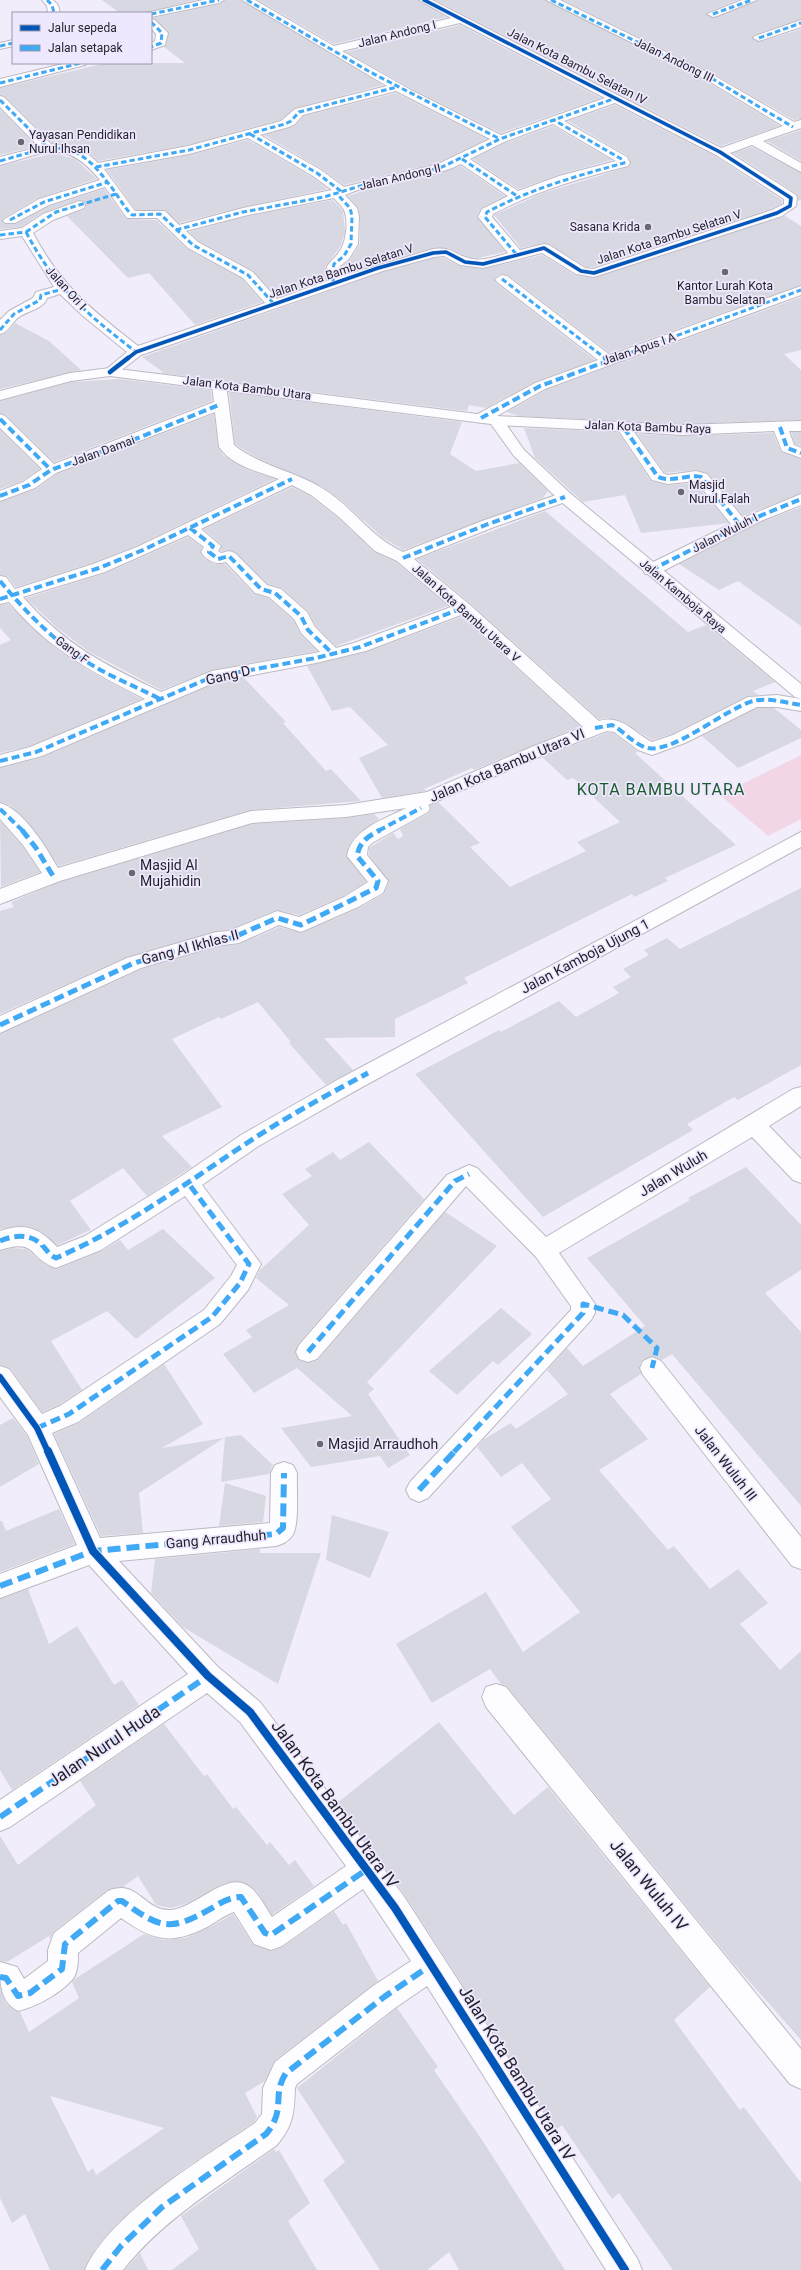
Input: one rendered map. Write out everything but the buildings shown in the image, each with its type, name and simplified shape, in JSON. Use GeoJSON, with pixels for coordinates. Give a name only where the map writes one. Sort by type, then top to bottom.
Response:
{"type":"FeatureCollection","features":[{"type":"Feature","properties":{"kind":"street"},"geometry":{"type":"LineString","coordinates":[[47,0],[52,5],[54,12]]}},
{"type":"Feature","properties":{"kind":"street"},"geometry":{"type":"LineString","coordinates":[[152,14],[219,0]]}},
{"type":"Feature","properties":{"kind":"street"},"geometry":{"type":"LineString","coordinates":[[247,0],[292,23],[333,50],[397,87],[500,139]]}},
{"type":"Feature","properties":{"kind":"street","name":"Jalan Kota Bambu Selatan IV"},"geometry":{"type":"LineString","coordinates":[[424,0],[720,152]]}},
{"type":"Feature","properties":{"kind":"street","name":"Jalan Andong III"},"geometry":{"type":"LineString","coordinates":[[551,0],[711,78],[797,126]]}},
{"type":"Feature","properties":{"kind":"street"},"geometry":{"type":"LineString","coordinates":[[713,14],[752,0]]}},
{"type":"Feature","properties":{"kind":"street","name":"Jalan Andong I"},"geometry":{"type":"LineString","coordinates":[[333,50],[461,18]]}},
{"type":"Feature","properties":{"kind":"street"},"geometry":{"type":"LineString","coordinates":[[152,23],[162,33],[161,43],[152,47]]}},
{"type":"Feature","properties":{"kind":"street"},"geometry":{"type":"LineString","coordinates":[[759,38],[801,23]]}},
{"type":"Feature","properties":{"kind":"street"},"geometry":{"type":"LineString","coordinates":[[0,46],[12,43]]}},
{"type":"Feature","properties":{"kind":"street"},"geometry":{"type":"LineString","coordinates":[[0,83],[77,64]]}},
{"type":"Feature","properties":{"kind":"street"},"geometry":{"type":"LineString","coordinates":[[96,167],[182,152],[250,134],[292,121],[299,112],[397,87]]}},
{"type":"Feature","properties":{"kind":"street","name":"Jalan Andong II"},"geometry":{"type":"LineString","coordinates":[[176,230],[243,212],[339,193],[367,184],[407,177],[453,163],[500,139],[616,98]]}},
{"type":"Feature","properties":{"kind":"street"},"geometry":{"type":"LineString","coordinates":[[0,100],[13,115],[48,148]]}},
{"type":"Feature","properties":{"kind":"street"},"geometry":{"type":"LineString","coordinates":[[516,254],[485,214],[517,196],[573,176],[587,174],[624,163],[623,160],[554,120]]}},
{"type":"Feature","properties":{"kind":"street"},"geometry":{"type":"LineString","coordinates":[[720,152],[797,126]]}},
{"type":"Feature","properties":{"kind":"street"},"geometry":{"type":"LineString","coordinates":[[250,134],[317,173],[339,193],[350,208],[352,216],[351,244],[344,256],[334,264],[334,284]]}},
{"type":"Feature","properties":{"kind":"street"},"geometry":{"type":"LineString","coordinates":[[753,140],[801,168]]}},
{"type":"Feature","properties":{"kind":"street"},"geometry":{"type":"LineString","coordinates":[[0,161],[48,148],[62,146],[70,148],[96,167],[132,215],[157,213],[199,250],[248,275],[274,304]]}},
{"type":"Feature","properties":{"kind":"street","name":"Jalan Kota Bambu Selatan V"},"geometry":{"type":"LineString","coordinates":[[110,372],[136,352],[378,268],[433,253],[446,252],[465,262],[483,264],[516,254],[544,248],[582,271],[594,273],[777,213],[790,206],[791,198],[720,152]]}},
{"type":"Feature","properties":{"kind":"street"},"geometry":{"type":"LineString","coordinates":[[462,159],[517,196]]}},
{"type":"Feature","properties":{"kind":"street"},"geometry":{"type":"LineString","coordinates":[[10,220],[44,202],[108,182]]}},
{"type":"Feature","properties":{"kind":"street"},"geometry":{"type":"LineString","coordinates":[[0,234],[26,232],[48,217],[75,206],[116,194]]}},
{"type":"Feature","properties":{"kind":"street","name":"Jalan Ori I"},"geometry":{"type":"LineString","coordinates":[[26,232],[42,262],[63,288],[92,317],[136,352]]}},
{"type":"Feature","properties":{"kind":"street"},"geometry":{"type":"LineString","coordinates":[[502,279],[607,360]]}},
{"type":"Feature","properties":{"kind":"street"},"geometry":{"type":"LineString","coordinates":[[0,330],[12,314],[35,304],[40,300],[40,295],[63,288]]}},
{"type":"Feature","properties":{"kind":"street","name":"Jalan Apus I A"},"geometry":{"type":"LineString","coordinates":[[488,419],[540,386],[607,360],[649,347],[801,290]]}},
{"type":"Feature","properties":{"kind":"street","name":"Jalan Kota Bambu Utara"},"geometry":{"type":"LineString","coordinates":[[0,396],[70,377],[110,372],[218,384],[488,419]]}},
{"type":"Feature","properties":{"kind":"street","name":"Jalan Kota Bambu Utara V"},"geometry":{"type":"LineString","coordinates":[[218,384],[227,447],[243,460],[292,479],[317,492],[345,514],[364,534],[381,548],[403,558],[463,608],[595,728]]}},
{"type":"Feature","properties":{"kind":"street","name":"Jalan Damai"},"geometry":{"type":"LineString","coordinates":[[0,496],[29,485],[51,470],[138,438],[221,404]]}},
{"type":"Feature","properties":{"kind":"street"},"geometry":{"type":"LineString","coordinates":[[0,419],[51,470]]}},
{"type":"Feature","properties":{"kind":"street","name":"Jalan Kota Bambu Raya"},"geometry":{"type":"LineString","coordinates":[[488,419],[624,428],[681,430],[801,426]]}},
{"type":"Feature","properties":{"kind":"street","name":"Jalan Kamboja Raya"},"geometry":{"type":"LineString","coordinates":[[488,419],[519,453],[565,497],[651,570],[801,693]]}},
{"type":"Feature","properties":{"kind":"street"},"geometry":{"type":"LineString","coordinates":[[780,427],[787,448],[801,453]]}},
{"type":"Feature","properties":{"kind":"street"},"geometry":{"type":"LineString","coordinates":[[624,428],[658,477],[665,480],[694,476],[701,477],[740,525]]}},
{"type":"Feature","properties":{"kind":"street"},"geometry":{"type":"LineString","coordinates":[[6,598],[99,568],[190,528],[292,479]]}},
{"type":"Feature","properties":{"kind":"street"},"geometry":{"type":"LineString","coordinates":[[403,558],[488,524],[565,497]]}},
{"type":"Feature","properties":{"kind":"street","name":"Jalan Wuluh I"},"geometry":{"type":"LineString","coordinates":[[651,570],[740,525],[801,499]]}},
{"type":"Feature","properties":{"kind":"street"},"geometry":{"type":"LineString","coordinates":[[190,528],[213,546],[209,552],[213,557],[218,559],[229,556],[261,588],[275,593],[282,599],[301,616],[308,630],[333,654]]}},
{"type":"Feature","properties":{"kind":"street","name":"Gang F"},"geometry":{"type":"LineString","coordinates":[[0,581],[6,598],[84,660],[160,699]]}},
{"type":"Feature","properties":{"kind":"street","name":"Gang D"},"geometry":{"type":"LineString","coordinates":[[0,761],[36,752],[212,677],[333,654],[379,641],[463,608]]}},
{"type":"Feature","properties":{"kind":"street","name":"Jalan Kota Bambu Utara VI"},"geometry":{"type":"LineString","coordinates":[[0,897],[53,876],[251,817],[346,811],[431,798],[595,728],[612,725],[644,746],[652,749],[680,739],[754,701],[777,701],[801,705]]}},
{"type":"Feature","properties":{"kind":"street","name":"Gang Al Ikhlas II"},"geometry":{"type":"LineString","coordinates":[[0,1025],[134,963],[216,939],[232,938],[277,918],[281,918],[292,924],[300,925],[351,902],[376,888],[378,881],[357,856],[359,845],[365,838],[422,808]]}},
{"type":"Feature","properties":{"kind":"street"},"geometry":{"type":"LineString","coordinates":[[0,809],[23,829],[34,843],[53,876]]}},
{"type":"Feature","properties":{"kind":"street","name":"Jalan Kamboja Ujung 1"},"geometry":{"type":"LineString","coordinates":[[0,1241],[17,1235],[26,1236],[34,1239],[50,1257],[56,1258],[93,1243],[188,1183],[249,1141],[368,1073],[801,839]]}},
{"type":"Feature","properties":{"kind":"street","name":"Jalan Wuluh"},"geometry":{"type":"LineString","coordinates":[[544,1250],[754,1125],[801,1095]]}},
{"type":"Feature","properties":{"kind":"street"},"geometry":{"type":"LineString","coordinates":[[754,1125],[801,1174]]}},
{"type":"Feature","properties":{"kind":"street"},"geometry":{"type":"LineString","coordinates":[[308,1352],[456,1181],[469,1174],[544,1250],[584,1304],[583,1313],[419,1490]]}},
{"type":"Feature","properties":{"kind":"street"},"geometry":{"type":"LineString","coordinates":[[37,1428],[69,1414],[172,1346],[212,1317],[240,1283],[249,1264],[188,1183]]}},
{"type":"Feature","properties":{"kind":"street","name":"Jalan Wuluh III"},"geometry":{"type":"LineString","coordinates":[[652,1368],[801,1557]]}},
{"type":"Feature","properties":{"kind":"street","name":"Jalan Kota Bambu Utara IV"},"geometry":{"type":"LineString","coordinates":[[0,1377],[37,1428],[93,1552],[208,1676],[250,1712],[395,1908],[625,2270]]}},
{"type":"Feature","properties":{"kind":"street","name":"Gang Arraudhuh"},"geometry":{"type":"LineString","coordinates":[[0,1586],[93,1552],[276,1534],[283,1528],[284,1473]]}},
{"type":"Feature","properties":{"kind":"street","name":"Jalan Nurul Huda"},"geometry":{"type":"LineString","coordinates":[[0,1817],[208,1676]]}},
{"type":"Feature","properties":{"kind":"street","name":"Jalan Wuluh IV"},"geometry":{"type":"LineString","coordinates":[[496,1697],[801,2073]]}},
{"type":"Feature","properties":{"kind":"street"},"geometry":{"type":"LineString","coordinates":[[0,1977],[6,1978],[18,1996],[30,1993],[62,1969],[64,1965],[62,1949],[65,1944],[118,1901],[122,1901],[143,1917],[160,1924],[178,1925],[190,1921],[225,1901],[241,1898],[265,1933],[271,1935],[366,1870]]}},
{"type":"Feature","properties":{"kind":"street"},"geometry":{"type":"LineString","coordinates":[[102,2270],[121,2246],[162,2207],[266,2134],[276,2124],[280,2114],[278,2086],[280,2080],[286,2073],[384,1997],[431,1965]]}},
{"type":"Feature","properties":{"kind":"shaded area"},"geometry":{"type":"Polygon","coordinates":[[[801,755],[801,819],[768,836],[720,795],[801,755]]]}},
{"type":"Feature","properties":{"kind":"marked path"},"geometry":{"type":"LineString","coordinates":[[47,0],[52,5],[54,12]]}},
{"type":"Feature","properties":{"kind":"marked path"},"geometry":{"type":"LineString","coordinates":[[152,14],[219,0]]}},
{"type":"Feature","properties":{"kind":"marked path"},"geometry":{"type":"LineString","coordinates":[[247,0],[287,22],[370,72],[425,102],[500,139]]}},
{"type":"Feature","properties":{"kind":"marked path"},"geometry":{"type":"LineString","coordinates":[[551,0],[711,78],[793,127]]}},
{"type":"Feature","properties":{"kind":"marked path"},"geometry":{"type":"LineString","coordinates":[[713,14],[752,0]]}},
{"type":"Feature","properties":{"kind":"marked path"},"geometry":{"type":"LineString","coordinates":[[152,23],[162,33],[161,43],[152,47]]}},
{"type":"Feature","properties":{"kind":"marked path"},"geometry":{"type":"LineString","coordinates":[[759,38],[801,23]]}},
{"type":"Feature","properties":{"kind":"marked path"},"geometry":{"type":"LineString","coordinates":[[0,46],[12,43]]}},
{"type":"Feature","properties":{"kind":"marked path"},"geometry":{"type":"LineString","coordinates":[[0,83],[77,64]]}},
{"type":"Feature","properties":{"kind":"marked path"},"geometry":{"type":"LineString","coordinates":[[96,167],[189,150],[285,124],[291,121],[299,112],[397,87]]}},
{"type":"Feature","properties":{"kind":"marked path"},"geometry":{"type":"LineString","coordinates":[[176,230],[243,212],[324,197],[367,184],[407,177],[442,167],[500,139],[616,98]]}},
{"type":"Feature","properties":{"kind":"marked path"},"geometry":{"type":"LineString","coordinates":[[0,100],[13,115],[48,148]]}},
{"type":"Feature","properties":{"kind":"marked path"},"geometry":{"type":"LineString","coordinates":[[516,254],[485,217],[487,212],[517,196],[563,179],[624,163],[623,160],[554,120]]}},
{"type":"Feature","properties":{"kind":"marked path"},"geometry":{"type":"LineString","coordinates":[[250,134],[317,173],[342,192]]}},
{"type":"Feature","properties":{"kind":"marked path"},"geometry":{"type":"LineString","coordinates":[[0,161],[47,148],[71,150],[82,155],[95,166],[108,182],[122,204],[132,215],[160,214],[193,245],[248,275],[274,304]]}},
{"type":"Feature","properties":{"kind":"marked path"},"geometry":{"type":"LineString","coordinates":[[462,159],[517,196]]}},
{"type":"Feature","properties":{"kind":"marked path"},"geometry":{"type":"LineString","coordinates":[[10,220],[44,202],[108,182]]}},
{"type":"Feature","properties":{"kind":"marked path"},"geometry":{"type":"LineString","coordinates":[[334,284],[332,274],[334,264],[344,256],[351,244],[352,216],[350,208],[336,193]]}},
{"type":"Feature","properties":{"kind":"marked path"},"geometry":{"type":"LineString","coordinates":[[26,232],[35,224],[56,212],[116,194]]}},
{"type":"Feature","properties":{"kind":"marked path"},"geometry":{"type":"LineString","coordinates":[[26,232],[47,268],[70,297],[88,314],[136,352]]}},
{"type":"Feature","properties":{"kind":"marked path"},"geometry":{"type":"LineString","coordinates":[[0,235],[26,232]]}},
{"type":"Feature","properties":{"kind":"marked path"},"geometry":{"type":"LineString","coordinates":[[502,279],[607,360]]}},
{"type":"Feature","properties":{"kind":"marked path"},"geometry":{"type":"LineString","coordinates":[[0,330],[10,317],[18,311],[40,300],[41,295],[63,289]]}},
{"type":"Feature","properties":{"kind":"marked path"},"geometry":{"type":"LineString","coordinates":[[481,418],[540,386],[801,290]]}},
{"type":"Feature","properties":{"kind":"marked path"},"geometry":{"type":"LineString","coordinates":[[0,496],[29,485],[51,470],[138,438],[221,404]]}},
{"type":"Feature","properties":{"kind":"marked path"},"geometry":{"type":"LineString","coordinates":[[0,419],[51,470]]}},
{"type":"Feature","properties":{"kind":"marked path"},"geometry":{"type":"LineString","coordinates":[[780,427],[787,448],[801,453]]}},
{"type":"Feature","properties":{"kind":"marked path"},"geometry":{"type":"LineString","coordinates":[[624,428],[658,477],[668,480],[690,476],[701,477],[740,525]]}},
{"type":"Feature","properties":{"kind":"marked path"},"geometry":{"type":"LineString","coordinates":[[0,599],[99,568],[143,550],[292,479]]}},
{"type":"Feature","properties":{"kind":"marked path"},"geometry":{"type":"LineString","coordinates":[[403,558],[488,524],[565,497]]}},
{"type":"Feature","properties":{"kind":"marked path"},"geometry":{"type":"LineString","coordinates":[[651,570],[755,518],[801,499]]}},
{"type":"Feature","properties":{"kind":"marked path"},"geometry":{"type":"LineString","coordinates":[[190,528],[213,546],[209,552],[218,559],[229,556],[261,589],[275,593],[301,616],[308,630],[333,654]]}},
{"type":"Feature","properties":{"kind":"marked path"},"geometry":{"type":"LineString","coordinates":[[0,581],[39,624],[72,652],[102,671],[160,699]]}},
{"type":"Feature","properties":{"kind":"marked path"},"geometry":{"type":"LineString","coordinates":[[0,761],[36,752],[212,677],[316,658],[360,647],[463,608]]}},
{"type":"Feature","properties":{"kind":"marked path"},"geometry":{"type":"LineString","coordinates":[[595,728],[612,725],[641,745],[651,748],[661,747],[686,736],[742,705],[753,701],[770,700],[801,705]]}},
{"type":"Feature","properties":{"kind":"marked path"},"geometry":{"type":"LineString","coordinates":[[0,1025],[134,963],[216,939],[232,938],[277,918],[301,925],[351,902],[376,888],[378,881],[357,856],[359,845],[365,838],[421,808]]}},
{"type":"Feature","properties":{"kind":"marked path"},"geometry":{"type":"LineString","coordinates":[[0,809],[30,840],[42,856],[53,876]]}},
{"type":"Feature","properties":{"kind":"marked path"},"geometry":{"type":"LineString","coordinates":[[0,1241],[16,1236],[32,1238],[42,1245],[49,1255],[56,1258],[82,1247],[131,1221],[277,1124],[368,1073]]}},
{"type":"Feature","properties":{"kind":"marked path"},"geometry":{"type":"LineString","coordinates":[[308,1352],[455,1181],[469,1174]]}},
{"type":"Feature","properties":{"kind":"marked path"},"geometry":{"type":"LineString","coordinates":[[37,1428],[69,1414],[212,1317],[240,1283],[249,1264],[188,1183]]}},
{"type":"Feature","properties":{"kind":"marked path"},"geometry":{"type":"LineString","coordinates":[[419,1490],[583,1313],[583,1304],[623,1315],[657,1348],[652,1368]]}},
{"type":"Feature","properties":{"kind":"marked path"},"geometry":{"type":"LineString","coordinates":[[0,1586],[93,1551],[276,1534],[283,1528],[284,1473]]}},
{"type":"Feature","properties":{"kind":"marked path"},"geometry":{"type":"LineString","coordinates":[[0,1817],[208,1676]]}},
{"type":"Feature","properties":{"kind":"marked path"},"geometry":{"type":"LineString","coordinates":[[0,1977],[6,1978],[18,1996],[30,1993],[62,1969],[63,1950],[65,1944],[118,1901],[122,1901],[148,1919],[168,1925],[188,1921],[227,1899],[241,1897],[265,1933],[271,1935],[366,1870]]}},
{"type":"Feature","properties":{"kind":"marked path"},"geometry":{"type":"LineString","coordinates":[[102,2270],[121,2246],[162,2207],[266,2134],[274,2125],[278,2116],[279,2088],[286,2073],[384,1997],[431,1965]]}},
{"type":"Feature","properties":{"kind":"cycle path"},"geometry":{"type":"LineString","coordinates":[[110,372],[136,352],[378,268],[433,253],[446,252],[465,262],[483,264],[544,248],[581,271],[594,273],[777,213],[790,206],[791,198],[720,152],[424,0]]}},
{"type":"Feature","properties":{"kind":"cycle path"},"geometry":{"type":"LineString","coordinates":[[0,1377],[37,1428],[93,1551],[208,1676],[250,1712],[305,1785],[395,1908],[625,2270]]}},
{"type":"Feature","properties":{"kind":"place","name":"Yayasan Pendidikan Nurul Ihsan"},"geometry":{"type":"Point","coordinates":[21,142]}},
{"type":"Feature","properties":{"kind":"place","name":"Sasana Krida"},"geometry":{"type":"Point","coordinates":[648,227]}},
{"type":"Feature","properties":{"kind":"place","name":"Kantor Lurah Kota Bambu Selatan"},"geometry":{"type":"Point","coordinates":[725,272]}},
{"type":"Feature","properties":{"kind":"place","name":"Masjid Nurul Falah"},"geometry":{"type":"Point","coordinates":[681,492]}},
{"type":"Feature","properties":{"kind":"place","name":"Masjid Al Mujahidin"},"geometry":{"type":"Point","coordinates":[132,873]}},
{"type":"Feature","properties":{"kind":"place","name":"Masjid Arraudhoh"},"geometry":{"type":"Point","coordinates":[320,1444]}},
{"type":"Feature","properties":{"kind":"district","name":"KOTA BAMBU UTARA"},"geometry":{"type":"Point","coordinates":[661,789]}}]}
